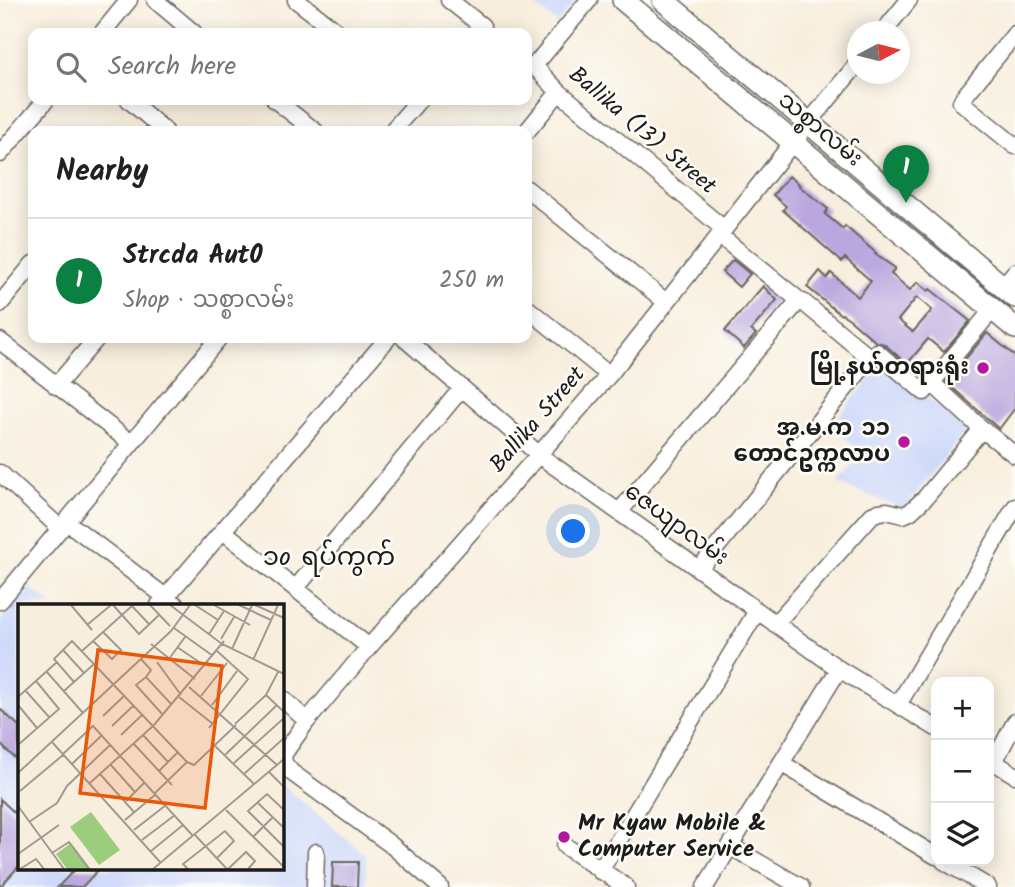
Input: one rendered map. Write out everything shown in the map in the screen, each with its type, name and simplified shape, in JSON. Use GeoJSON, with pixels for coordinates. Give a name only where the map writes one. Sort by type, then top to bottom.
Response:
{"type":"FeatureCollection","features":[{"type":"Feature","properties":{"kind":"main road","name":"သစ္စာလမ်း"},"geometry":{"type":"LineString","coordinates":[[623,0],[1015,328]]}},
{"type":"Feature","properties":{"kind":"main road","name":"သစ္စာလမ်း"},"geometry":{"type":"LineString","coordinates":[[663,0],[1011,285]]}},
{"type":"Feature","properties":{"kind":"street"},"geometry":{"type":"LineString","coordinates":[[106,28],[129,0]]}},
{"type":"Feature","properties":{"kind":"street"},"geometry":{"type":"LineString","coordinates":[[155,0],[188,28]]}},
{"type":"Feature","properties":{"kind":"street"},"geometry":{"type":"LineString","coordinates":[[296,0],[332,28]]}},
{"type":"Feature","properties":{"kind":"street"},"geometry":{"type":"LineString","coordinates":[[449,0],[478,28]]}},
{"type":"Feature","properties":{"kind":"street","name":"Ballika (13) Street"},"geometry":{"type":"LineString","coordinates":[[589,0],[534,66],[559,92],[800,301],[870,358],[877,352],[924,392],[932,383]]}},
{"type":"Feature","properties":{"kind":"street"},"geometry":{"type":"LineString","coordinates":[[892,21],[909,0]]}},
{"type":"Feature","properties":{"kind":"street"},"geometry":{"type":"LineString","coordinates":[[1015,34],[961,102],[1015,146]]}},
{"type":"Feature","properties":{"kind":"street","name":"Ballika Street"},"geometry":{"type":"LineString","coordinates":[[284,754],[307,721],[369,647],[609,375],[847,76]]}},
{"type":"Feature","properties":{"kind":"street"},"geometry":{"type":"LineString","coordinates":[[531,126],[559,92]]}},
{"type":"Feature","properties":{"kind":"street"},"geometry":{"type":"LineString","coordinates":[[0,154],[42,105]]}},
{"type":"Feature","properties":{"kind":"street"},"geometry":{"type":"LineString","coordinates":[[132,105],[147,126]]}},
{"type":"Feature","properties":{"kind":"street"},"geometry":{"type":"LineString","coordinates":[[281,105],[309,126]]}},
{"type":"Feature","properties":{"kind":"street"},"geometry":{"type":"LineString","coordinates":[[396,126],[415,105]]}},
{"type":"Feature","properties":{"kind":"street"},"geometry":{"type":"LineString","coordinates":[[532,193],[666,302]]}},
{"type":"Feature","properties":{"kind":"street"},"geometry":{"type":"LineString","coordinates":[[0,304],[28,270]]}},
{"type":"Feature","properties":{"kind":"street"},"geometry":{"type":"LineString","coordinates":[[619,512],[800,301]]}},
{"type":"Feature","properties":{"kind":"street"},"geometry":{"type":"LineString","coordinates":[[993,309],[932,383],[1015,456]]}},
{"type":"Feature","properties":{"kind":"street"},"geometry":{"type":"LineString","coordinates":[[532,312],[609,375]]}},
{"type":"Feature","properties":{"kind":"street"},"geometry":{"type":"LineString","coordinates":[[0,341],[131,443]]}},
{"type":"Feature","properties":{"kind":"street"},"geometry":{"type":"LineString","coordinates":[[57,386],[93,343]]}},
{"type":"Feature","properties":{"kind":"street"},"geometry":{"type":"LineString","coordinates":[[0,601],[215,343]]}},
{"type":"Feature","properties":{"kind":"street"},"geometry":{"type":"LineString","coordinates":[[0,473],[64,526],[167,603],[223,531],[384,343]]}},
{"type":"Feature","properties":{"kind":"street","name":"ဇေယျာလမ်း"},"geometry":{"type":"LineString","coordinates":[[410,343],[543,458],[839,670],[931,725]]}},
{"type":"Feature","properties":{"kind":"street"},"geometry":{"type":"LineString","coordinates":[[699,569],[870,358]]}},
{"type":"Feature","properties":{"kind":"street"},"geometry":{"type":"LineString","coordinates":[[296,588],[462,388]]}},
{"type":"Feature","properties":{"kind":"street"},"geometry":{"type":"LineString","coordinates":[[775,624],[872,515],[887,511],[904,515],[911,512],[982,429]]}},
{"type":"Feature","properties":{"kind":"street"},"geometry":{"type":"LineString","coordinates":[[898,705],[1015,507]]}},
{"type":"Feature","properties":{"kind":"street"},"geometry":{"type":"LineString","coordinates":[[223,531],[369,647]]}},
{"type":"Feature","properties":{"kind":"street"},"geometry":{"type":"LineString","coordinates":[[600,871],[757,611]]}},
{"type":"Feature","properties":{"kind":"street"},"geometry":{"type":"LineString","coordinates":[[705,887],[839,670]]}},
{"type":"Feature","properties":{"kind":"street"},"geometry":{"type":"LineString","coordinates":[[284,700],[307,721]]}},
{"type":"Feature","properties":{"kind":"street"},"geometry":{"type":"LineString","coordinates":[[994,756],[1015,722]]}},
{"type":"Feature","properties":{"kind":"street","name":"Ballika Street"},"geometry":{"type":"LineString","coordinates":[[284,763],[291,772],[390,844],[440,887]]}},
{"type":"Feature","properties":{"kind":"street"},"geometry":{"type":"LineString","coordinates":[[781,763],[931,853]]}},
{"type":"Feature","properties":{"kind":"street"},"geometry":{"type":"LineString","coordinates":[[994,763],[1015,775]]}},
{"type":"Feature","properties":{"kind":"street"},"geometry":{"type":"LineString","coordinates":[[565,846],[626,887]]}},
{"type":"Feature","properties":{"kind":"street"},"geometry":{"type":"LineString","coordinates":[[730,846],[801,887]]}},
{"type":"Feature","properties":{"kind":"street"},"geometry":{"type":"LineString","coordinates":[[315,887],[316,852]]}},
{"type":"Feature","properties":{"kind":"street"},"geometry":{"type":"LineString","coordinates":[[952,866],[988,887]]}},
{"type":"Feature","properties":{"kind":"shaded area"},"geometry":{"type":"Polygon","coordinates":[[[528,0],[577,0],[557,23],[528,0]]]}},
{"type":"Feature","properties":{"kind":"shaded area","name":"အ.မ.က ၁၁ တောင်ဥက္ကလာပ"},"geometry":{"type":"Polygon","coordinates":[[[884,361],[967,430],[903,509],[838,483],[863,453],[831,426],[884,361]]]}},
{"type":"Feature","properties":{"kind":"shaded area"},"geometry":{"type":"Polygon","coordinates":[[[30,587],[52,604],[18,604],[18,870],[284,870],[284,787],[366,855],[366,887],[0,887],[0,620],[30,587]]]}},
{"type":"Feature","properties":{"kind":"building"},"geometry":{"type":"Polygon","coordinates":[[[789,176],[828,209],[825,214],[843,229],[845,226],[875,254],[895,268],[891,274],[910,290],[918,282],[970,321],[944,352],[928,339],[907,364],[807,287],[820,271],[827,278],[831,273],[858,297],[871,281],[845,258],[842,262],[783,210],[786,206],[773,195],[789,176]],[[917,297],[898,320],[913,332],[932,310],[917,297]]]}},
{"type":"Feature","properties":{"kind":"building"},"geometry":{"type":"Polygon","coordinates":[[[733,260],[750,274],[739,287],[722,272],[733,260]]]}},
{"type":"Feature","properties":{"kind":"building"},"geometry":{"type":"Polygon","coordinates":[[[763,286],[777,300],[751,330],[756,334],[744,348],[725,331],[763,286]]]}},
{"type":"Feature","properties":{"kind":"building","name":"မြို့နယ်တရားရုံး"},"geometry":{"type":"Polygon","coordinates":[[[987,333],[1015,356],[1015,408],[999,429],[946,382],[987,333]]]}},
{"type":"Feature","properties":{"kind":"building"},"geometry":{"type":"Polygon","coordinates":[[[0,709],[18,725],[18,761],[0,744],[0,709]]]}},
{"type":"Feature","properties":{"kind":"building"},"geometry":{"type":"Polygon","coordinates":[[[0,799],[18,816],[18,867],[0,887],[0,799]]]}},
{"type":"Feature","properties":{"kind":"building"},"geometry":{"type":"Polygon","coordinates":[[[333,862],[358,862],[357,887],[332,887],[333,862]]]}},
{"type":"Feature","properties":{"kind":"building"},"geometry":{"type":"Polygon","coordinates":[[[74,870],[98,870],[82,887],[58,887],[74,870]]]}},
{"type":"Feature","properties":{"kind":"place","name":"Strcda Aut0"},"geometry":{"type":"Point","coordinates":[906,203]}},
{"type":"Feature","properties":{"kind":"place","name":"မြို့နယ်တရားရုံး"},"geometry":{"type":"Point","coordinates":[983,368]}},
{"type":"Feature","properties":{"kind":"place","name":"အ.မ.က ၁၁ တောင်ဥက္ကလာပ"},"geometry":{"type":"Point","coordinates":[904,442]}},
{"type":"Feature","properties":{"kind":"place","name":"Mr Kyaw Mobile & Computer Service"},"geometry":{"type":"Point","coordinates":[564,837]}},
{"type":"Feature","properties":{"kind":"district","name":"၁o ရပ်ကွက်"},"geometry":{"type":"Point","coordinates":[329,558]}}]}
